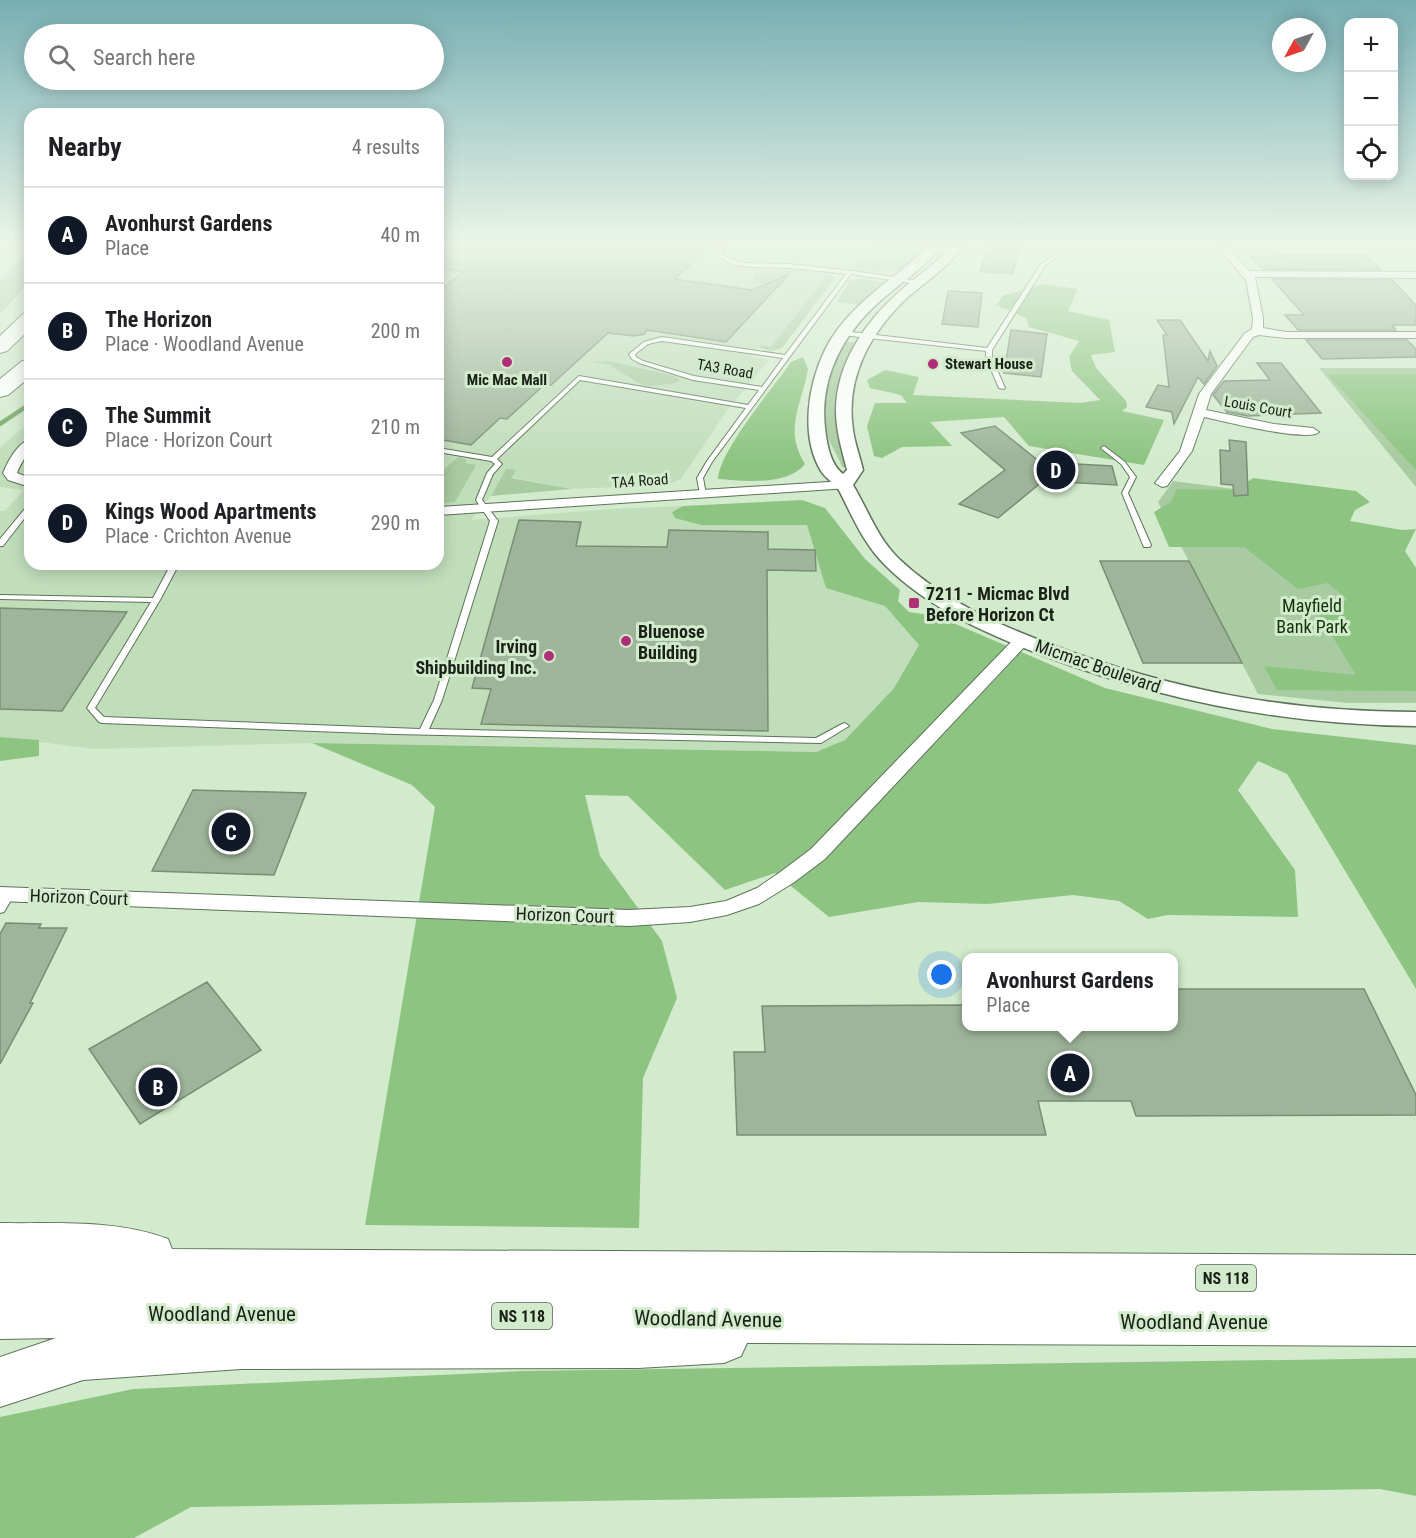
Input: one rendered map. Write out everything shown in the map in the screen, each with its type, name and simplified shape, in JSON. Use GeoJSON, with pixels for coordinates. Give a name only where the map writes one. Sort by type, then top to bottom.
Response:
{"type":"FeatureCollection","features":[{"type":"Feature","properties":{"kind":"highway"},"geometry":{"type":"LineString","coordinates":[[0,347],[24,324]]}},
{"type":"Feature","properties":{"kind":"highway"},"geometry":{"type":"LineString","coordinates":[[0,364],[24,342]]}},
{"type":"Feature","properties":{"kind":"highway"},"geometry":{"type":"LineString","coordinates":[[0,390],[24,371]]}},
{"type":"Feature","properties":{"kind":"highway"},"geometry":{"type":"LineString","coordinates":[[0,1245],[96,1247],[254,1272]]}},
{"type":"Feature","properties":{"kind":"highway","name":"NS 118"},"geometry":{"type":"LineString","coordinates":[[0,1271],[1416,1278]]}},
{"type":"Feature","properties":{"kind":"highway","name":"Woodland Avenue"},"geometry":{"type":"LineString","coordinates":[[0,1315],[256,1314],[1043,1322],[1416,1323]]}},
{"type":"Feature","properties":{"kind":"highway"},"geometry":{"type":"LineString","coordinates":[[0,1382],[83,1356],[241,1345],[638,1344],[1043,1322]]}},
{"type":"Feature","properties":{"kind":"street","name":"Micmac Boulevard"},"geometry":{"type":"LineString","coordinates":[[854,318],[832,349],[824,372],[817,417],[819,441],[828,469],[844,484],[866,528],[879,547],[907,575],[948,604],[1022,640],[1116,676],[1222,702],[1313,716],[1416,719]]}},
{"type":"Feature","properties":{"kind":"street"},"geometry":{"type":"LineString","coordinates":[[844,484],[855,470],[844,428],[845,394],[857,351],[880,318]]}},
{"type":"Feature","properties":{"kind":"street"},"geometry":{"type":"LineString","coordinates":[[1257,331],[1258,318]]}},
{"type":"Feature","properties":{"kind":"street"},"geometry":{"type":"LineString","coordinates":[[1162,483],[1186,451],[1205,394],[1249,335],[1257,331],[1286,335],[1416,335]]}},
{"type":"Feature","properties":{"kind":"street","name":"Louis Court"},"geometry":{"type":"LineString","coordinates":[[1198,412],[1275,428],[1312,432]]}},
{"type":"Feature","properties":{"kind":"street"},"geometry":{"type":"LineString","coordinates":[[24,450],[5,474],[24,481]]}},
{"type":"Feature","properties":{"kind":"street","name":"TA4 Road"},"geometry":{"type":"LineString","coordinates":[[444,511],[844,484]]}},
{"type":"Feature","properties":{"kind":"street","name":"Horizon Court"},"geometry":{"type":"LineString","coordinates":[[3,900],[629,918],[683,915],[727,908],[760,895],[791,876],[818,854],[1022,640]]}},
{"type":"Feature","properties":{"kind":"lane","name":"TA3 Road"},"geometry":{"type":"LineString","coordinates":[[703,494],[700,478],[709,462],[815,318]]}},
{"type":"Feature","properties":{"kind":"lane"},"geometry":{"type":"LineString","coordinates":[[1002,388],[989,358],[989,350],[1009,318]]}},
{"type":"Feature","properties":{"kind":"lane"},"geometry":{"type":"LineString","coordinates":[[842,333],[989,350]]}},
{"type":"Feature","properties":{"kind":"lane","name":"TA3 Road"},"geometry":{"type":"LineString","coordinates":[[763,389],[693,378],[641,362],[632,354],[646,343],[662,339],[785,357]]}},
{"type":"Feature","properties":{"kind":"lane"},"geometry":{"type":"LineString","coordinates":[[493,459],[579,378],[749,407]]}},
{"type":"Feature","properties":{"kind":"lane"},"geometry":{"type":"LineString","coordinates":[[1104,448],[1123,463],[1133,477],[1125,494],[1147,545]]}},
{"type":"Feature","properties":{"kind":"lane"},"geometry":{"type":"LineString","coordinates":[[424,730],[438,700],[494,521],[479,500],[490,473],[499,464],[493,459],[444,451]]}},
{"type":"Feature","properties":{"kind":"lane"},"geometry":{"type":"LineString","coordinates":[[0,544],[24,514]]}},
{"type":"Feature","properties":{"kind":"lane"},"geometry":{"type":"LineString","coordinates":[[172,570],[91,708],[102,720],[818,741],[845,726]]}},
{"type":"Feature","properties":{"kind":"lane"},"geometry":{"type":"LineString","coordinates":[[0,597],[156,600]]}},
{"type":"Feature","properties":{"kind":"shaded area"},"geometry":{"type":"Polygon","coordinates":[[[444,318],[794,318],[771,347],[761,345],[753,357],[769,360],[728,409],[681,479],[668,485],[572,489],[510,477],[506,469],[491,496],[471,520],[683,506],[672,512],[701,525],[807,525],[826,587],[885,606],[919,645],[894,688],[845,740],[816,752],[312,743],[95,749],[0,737],[0,511],[5,511],[24,490],[24,570],[444,570],[444,318]]]}},
{"type":"Feature","properties":{"kind":"shaded area"},"geometry":{"type":"Polygon","coordinates":[[[24,427],[24,490],[0,487],[0,447],[24,427]]]}},
{"type":"Feature","properties":{"kind":"green space"},"geometry":{"type":"Polygon","coordinates":[[[794,318],[805,318],[782,348],[772,351],[760,348],[761,345],[771,347],[794,318]]]}},
{"type":"Feature","properties":{"kind":"green space"},"geometry":{"type":"Polygon","coordinates":[[[1026,318],[1099,318],[1109,320],[1115,352],[1091,355],[1096,368],[1126,401],[1127,407],[1122,411],[1164,420],[1144,465],[1029,446],[1004,417],[930,422],[952,446],[902,447],[882,458],[874,456],[867,426],[875,403],[907,403],[901,395],[870,388],[867,380],[885,370],[919,377],[913,395],[1081,403],[1100,400],[1072,371],[1069,357],[1079,341],[1029,327],[1026,318]]]}},
{"type":"Feature","properties":{"kind":"green space"},"geometry":{"type":"Polygon","coordinates":[[[846,342],[854,342],[839,389],[839,433],[847,467],[842,467],[830,442],[825,418],[831,377],[846,342]]]}},
{"type":"Feature","properties":{"kind":"green space"},"geometry":{"type":"Polygon","coordinates":[[[803,357],[808,369],[796,416],[795,439],[805,464],[788,476],[777,479],[752,481],[718,479],[727,452],[737,436],[791,362],[803,357]]]}},
{"type":"Feature","properties":{"kind":"green space"},"geometry":{"type":"Polygon","coordinates":[[[609,361],[674,376],[680,380],[676,383],[648,386],[638,383],[610,365],[592,362],[609,361]]]}},
{"type":"Feature","properties":{"kind":"green space"},"geometry":{"type":"Polygon","coordinates":[[[1319,368],[1416,368],[1416,487],[1319,368]]]}},
{"type":"Feature","properties":{"kind":"green space"},"geometry":{"type":"Polygon","coordinates":[[[1327,374],[1416,374],[1416,470],[1327,374]]]}},
{"type":"Feature","properties":{"kind":"green space"},"geometry":{"type":"Polygon","coordinates":[[[458,457],[467,460],[465,463],[476,465],[455,502],[444,503],[444,470],[458,457]]]}},
{"type":"Feature","properties":{"kind":"green space"},"geometry":{"type":"Polygon","coordinates":[[[506,469],[516,470],[511,478],[572,489],[491,496],[506,469]]]}},
{"type":"Feature","properties":{"kind":"green space","name":"Mayfield Bank Park"},"geometry":{"type":"Polygon","coordinates":[[[1253,478],[1356,491],[1370,502],[1355,510],[1350,521],[1402,530],[1416,529],[1405,551],[1416,568],[1416,691],[1277,690],[1264,666],[1356,675],[1315,608],[1348,600],[1328,583],[1298,589],[1244,547],[1169,547],[1154,512],[1171,502],[1177,489],[1236,490],[1253,478]]]}},
{"type":"Feature","properties":{"kind":"green space","name":"Mayfield Bank Park"},"geometry":{"type":"Polygon","coordinates":[[[1173,481],[1290,496],[1416,584],[1416,703],[1348,703],[1258,694],[1158,502],[1173,481]]]}},
{"type":"Feature","properties":{"kind":"green space"},"geometry":{"type":"Polygon","coordinates":[[[802,500],[825,508],[865,559],[900,590],[898,601],[909,612],[937,616],[1105,688],[1272,729],[1416,745],[1416,989],[1287,774],[1258,761],[1238,790],[1295,870],[1298,917],[1167,915],[1148,919],[1119,901],[1073,895],[988,904],[918,902],[829,917],[775,873],[725,890],[628,796],[585,795],[600,856],[662,941],[677,998],[643,1078],[639,1228],[365,1225],[435,807],[412,785],[312,743],[816,752],[845,740],[894,688],[919,645],[885,606],[826,588],[807,525],[701,525],[675,518],[672,512],[683,506],[802,500]]]}},
{"type":"Feature","properties":{"kind":"green space"},"geometry":{"type":"Polygon","coordinates":[[[0,737],[39,740],[39,756],[0,761],[0,737]]]}},
{"type":"Feature","properties":{"kind":"green space"},"geometry":{"type":"Polygon","coordinates":[[[1416,1358],[1416,1496],[1380,1489],[191,1507],[134,1538],[0,1538],[0,1417],[133,1389],[524,1371],[1416,1358]]]}},
{"type":"Feature","properties":{"kind":"building"},"geometry":{"type":"Polygon","coordinates":[[[444,318],[748,318],[726,342],[647,330],[644,334],[634,336],[608,333],[551,385],[545,384],[507,419],[500,418],[471,445],[444,440],[444,318]]]}},
{"type":"Feature","properties":{"kind":"building"},"geometry":{"type":"Polygon","coordinates":[[[943,318],[979,318],[978,327],[942,324],[943,318]]]}},
{"type":"Feature","properties":{"kind":"building"},"geometry":{"type":"Polygon","coordinates":[[[1287,318],[1416,318],[1416,325],[1392,325],[1396,330],[1298,330],[1287,318]]]}},
{"type":"Feature","properties":{"kind":"building"},"geometry":{"type":"Polygon","coordinates":[[[1157,320],[1180,320],[1208,361],[1210,351],[1217,366],[1204,384],[1198,377],[1174,424],[1172,412],[1146,407],[1158,385],[1169,387],[1163,335],[1167,335],[1157,320]]]}},
{"type":"Feature","properties":{"kind":"building"},"geometry":{"type":"Polygon","coordinates":[[[1011,330],[1047,334],[1041,377],[1004,373],[1011,330]]]}},
{"type":"Feature","properties":{"kind":"building"},"geometry":{"type":"Polygon","coordinates":[[[1306,340],[1407,340],[1416,349],[1416,357],[1322,359],[1306,340]]]}},
{"type":"Feature","properties":{"kind":"building"},"geometry":{"type":"Polygon","coordinates":[[[1257,363],[1281,363],[1321,413],[1248,416],[1227,412],[1213,395],[1224,381],[1270,380],[1257,363]]]}},
{"type":"Feature","properties":{"kind":"building"},"geometry":{"type":"Polygon","coordinates":[[[995,426],[1040,462],[1112,466],[1117,485],[1043,481],[998,518],[959,504],[1005,470],[961,433],[995,426]]]}},
{"type":"Feature","properties":{"kind":"building"},"geometry":{"type":"Polygon","coordinates":[[[1229,440],[1246,442],[1248,495],[1234,496],[1233,485],[1221,484],[1220,450],[1230,451],[1229,440]]]}},
{"type":"Feature","properties":{"kind":"building","name":"Bluenose Building"},"geometry":{"type":"Polygon","coordinates":[[[519,520],[581,522],[576,546],[667,547],[669,530],[768,532],[768,549],[815,550],[816,571],[767,570],[768,731],[481,724],[491,689],[472,688],[519,520]]]}},
{"type":"Feature","properties":{"kind":"building"},"geometry":{"type":"Polygon","coordinates":[[[1100,561],[1189,561],[1242,663],[1143,663],[1100,561]]]}},
{"type":"Feature","properties":{"kind":"building"},"geometry":{"type":"Polygon","coordinates":[[[0,608],[127,612],[62,711],[0,709],[0,608]]]}},
{"type":"Feature","properties":{"kind":"building"},"geometry":{"type":"Polygon","coordinates":[[[193,790],[306,793],[274,875],[152,871],[193,790]]]}},
{"type":"Feature","properties":{"kind":"building"},"geometry":{"type":"Polygon","coordinates":[[[6,923],[41,924],[39,928],[67,928],[30,1003],[33,1003],[0,1064],[0,934],[6,923]]]}},
{"type":"Feature","properties":{"kind":"building"},"geometry":{"type":"Polygon","coordinates":[[[207,982],[261,1050],[140,1124],[89,1049],[207,982]]]}},
{"type":"Feature","properties":{"kind":"building"},"geometry":{"type":"Polygon","coordinates":[[[1178,989],[1364,989],[1416,1095],[1416,1115],[1136,1116],[1131,1101],[1038,1101],[1046,1135],[737,1135],[734,1052],[765,1052],[762,1006],[962,1005],[962,1031],[1178,1031],[1178,989]]]}},
{"type":"Feature","properties":{"kind":"waterway"},"geometry":{"type":"LineString","coordinates":[[0,424],[24,408]]}},
{"type":"Feature","properties":{"kind":"place","name":"Mic Mac Mall"},"geometry":{"type":"Point","coordinates":[507,362]}},
{"type":"Feature","properties":{"kind":"place","name":"Stewart House"},"geometry":{"type":"Point","coordinates":[933,364]}},
{"type":"Feature","properties":{"kind":"place","name":"Kings Wood Apartments"},"geometry":{"type":"Point","coordinates":[1056,470]}},
{"type":"Feature","properties":{"kind":"place","name":"7211 - Micmac Blvd Before Horizon Ct"},"geometry":{"type":"Point","coordinates":[914,603]}},
{"type":"Feature","properties":{"kind":"place","name":"Bluenose Building"},"geometry":{"type":"Point","coordinates":[626,641]}},
{"type":"Feature","properties":{"kind":"place","name":"Irving Shipbuilding Inc."},"geometry":{"type":"Point","coordinates":[549,656]}},
{"type":"Feature","properties":{"kind":"place","name":"The Summit"},"geometry":{"type":"Point","coordinates":[231,832]}},
{"type":"Feature","properties":{"kind":"place","name":"Avonhurst Gardens"},"geometry":{"type":"Point","coordinates":[1070,1073]}},
{"type":"Feature","properties":{"kind":"place","name":"The Horizon"},"geometry":{"type":"Point","coordinates":[158,1087]}}]}
